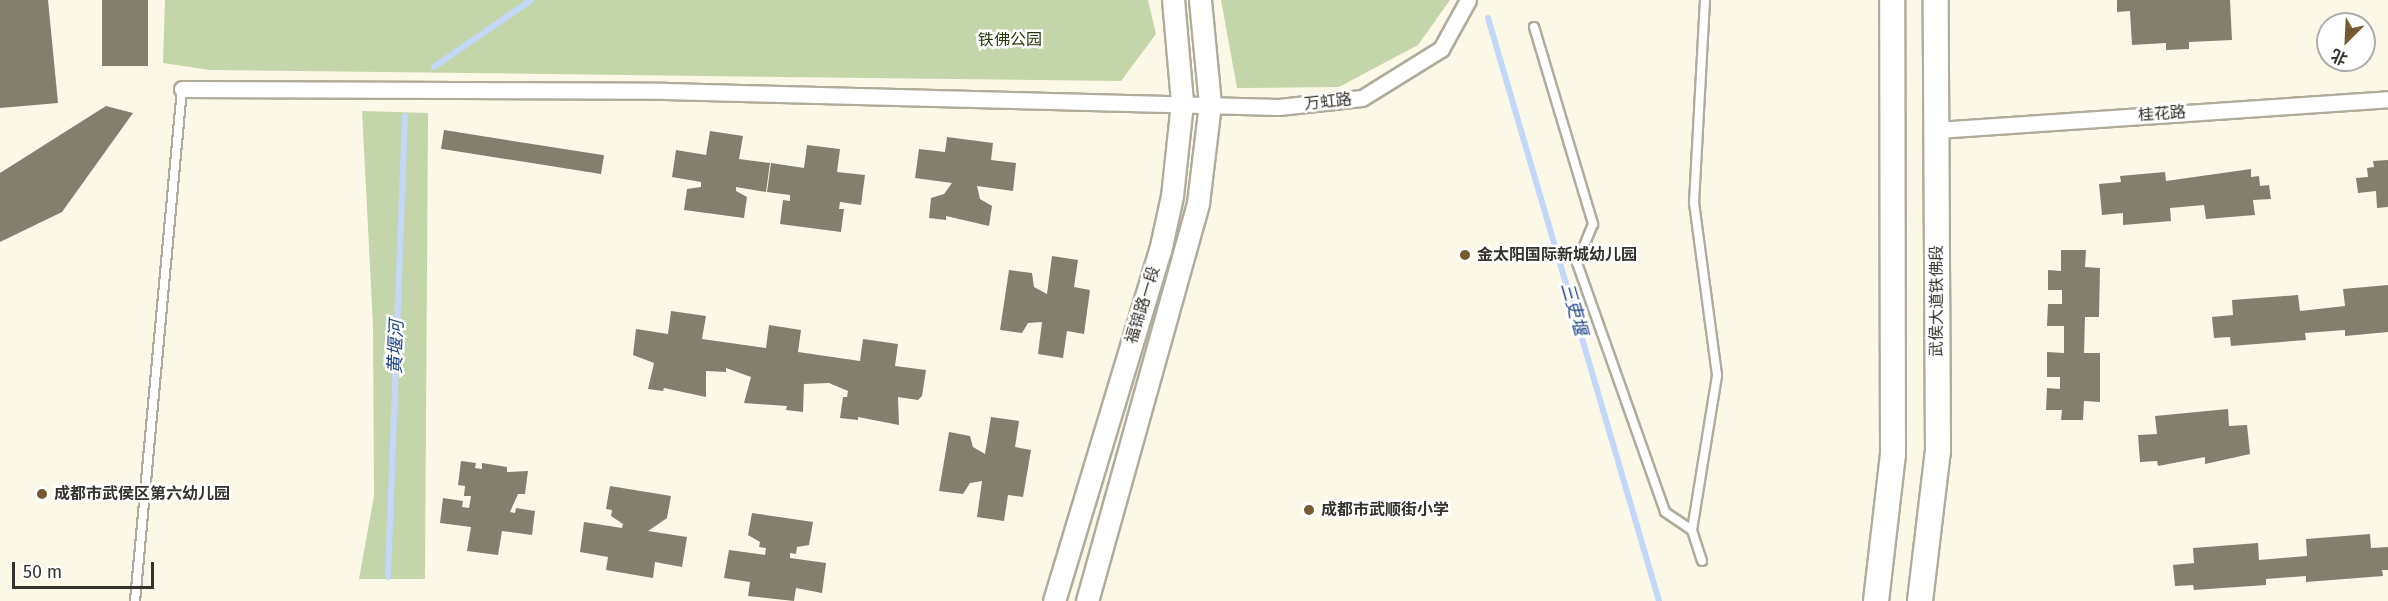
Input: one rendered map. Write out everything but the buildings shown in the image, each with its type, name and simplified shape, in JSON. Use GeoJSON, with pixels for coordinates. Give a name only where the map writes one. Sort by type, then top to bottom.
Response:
{"type":"FeatureCollection","features":[{"type":"Feature","properties":{"kind":"main road"},"geometry":{"type":"LineString","coordinates":[[1876,601],[1893,454],[1892,0]]}},
{"type":"Feature","properties":{"kind":"main road","name":"武侯大道铁佛段"},"geometry":{"type":"LineString","coordinates":[[1920,601],[1938,451],[1936,0]]}},
{"type":"Feature","properties":{"kind":"street","name":"福锦路一段"},"geometry":{"type":"LineString","coordinates":[[1054,601],[1160,251],[1172,196],[1182,102],[1173,0]]}},
{"type":"Feature","properties":{"kind":"street","name":"福锦路一段"},"geometry":{"type":"LineString","coordinates":[[1087,601],[1198,202],[1210,104],[1200,0]]}},
{"type":"Feature","properties":{"kind":"street","name":"万虹路"},"geometry":{"type":"LineString","coordinates":[[182,89],[665,91],[1182,102],[1279,107],[1362,98],[1441,49],[1468,0]]}},
{"type":"Feature","properties":{"kind":"street","name":"桂花路"},"geometry":{"type":"LineString","coordinates":[[1937,130],[2388,99]]}},
{"type":"Feature","properties":{"kind":"lane"},"geometry":{"type":"LineString","coordinates":[[1702,561],[1692,531],[1717,375],[1694,203],[1705,0]]}},
{"type":"Feature","properties":{"kind":"lane"},"geometry":{"type":"LineString","coordinates":[[1534,27],[1593,224],[1577,264],[1665,512],[1692,531]]}},
{"type":"Feature","properties":{"kind":"lane"},"geometry":{"type":"LineString","coordinates":[[135,601],[182,89]]}},
{"type":"Feature","properties":{"kind":"green space","name":"铁佛公园"},"geometry":{"type":"Polygon","coordinates":[[[165,0],[1148,0],[1156,34],[1121,81],[210,70],[163,63],[165,0]]]}},
{"type":"Feature","properties":{"kind":"green space"},"geometry":{"type":"Polygon","coordinates":[[[1221,0],[1450,0],[1418,45],[1339,87],[1237,88],[1221,0]]]}},
{"type":"Feature","properties":{"kind":"green space"},"geometry":{"type":"Polygon","coordinates":[[[362,111],[428,113],[425,579],[359,579],[374,496],[373,325],[362,111]]]}},
{"type":"Feature","properties":{"kind":"waterway","name":"黄堰河"},"geometry":{"type":"LineString","coordinates":[[434,67],[531,0]]}},
{"type":"Feature","properties":{"kind":"waterway","name":"三吏堰"},"geometry":{"type":"LineString","coordinates":[[1488,18],[1659,601]]}},
{"type":"Feature","properties":{"kind":"waterway","name":"黄堰河"},"geometry":{"type":"LineString","coordinates":[[388,577],[405,116]]}},
{"type":"Feature","properties":{"kind":"place","name":"金太阳国际新城幼儿园"},"geometry":{"type":"Point","coordinates":[1465,255]}},
{"type":"Feature","properties":{"kind":"place","name":"成都市武侯区第六幼儿园"},"geometry":{"type":"Point","coordinates":[42,494]}},
{"type":"Feature","properties":{"kind":"place","name":"成都市武顺街小学"},"geometry":{"type":"Point","coordinates":[1309,510]}}]}
